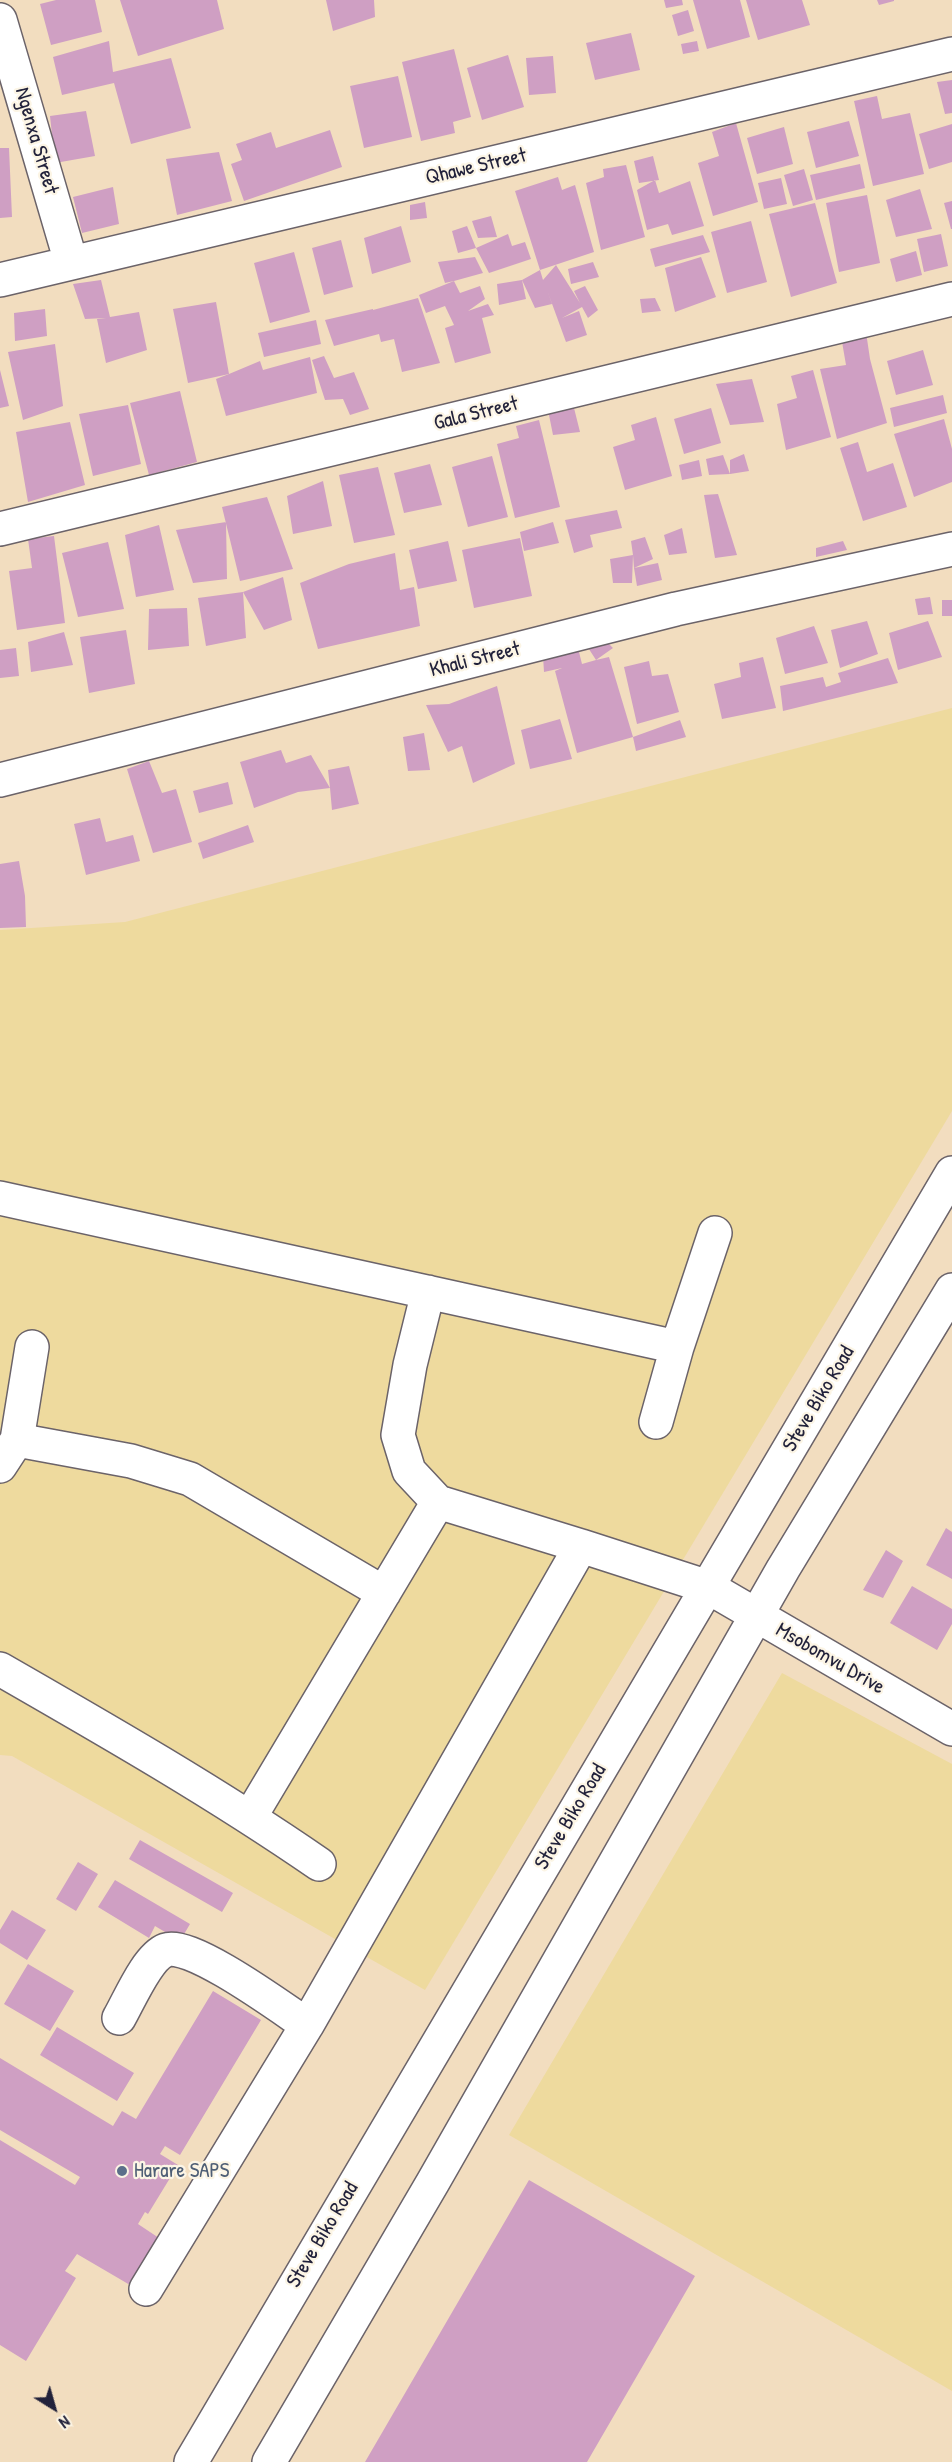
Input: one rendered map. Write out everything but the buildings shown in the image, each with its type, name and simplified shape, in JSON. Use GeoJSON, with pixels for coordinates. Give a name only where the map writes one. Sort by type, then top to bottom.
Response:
{"type":"FeatureCollection","features":[{"type":"Feature","properties":{"kind":"street","name":"Ngenxa Street"},"geometry":{"type":"LineString","coordinates":[[0,20],[71,262]]}},
{"type":"Feature","properties":{"kind":"street","name":"Qhawe Street"},"geometry":{"type":"LineString","coordinates":[[0,280],[952,54]]}},
{"type":"Feature","properties":{"kind":"street","name":"Gala Street"},"geometry":{"type":"LineString","coordinates":[[0,529],[952,299]]}},
{"type":"Feature","properties":{"kind":"street","name":"Khali Street"},"geometry":{"type":"LineString","coordinates":[[0,780],[676,609],[952,549]]}},
{"type":"Feature","properties":{"kind":"street","name":"Steve Biko Road"},"geometry":{"type":"LineString","coordinates":[[191,2462],[952,1173]]}},
{"type":"Feature","properties":{"kind":"street"},"geometry":{"type":"LineString","coordinates":[[0,1198],[677,1347]]}},
{"type":"Feature","properties":{"kind":"street"},"geometry":{"type":"LineString","coordinates":[[656,1422],[677,1347],[714,1233]]}},
{"type":"Feature","properties":{"kind":"street"},"geometry":{"type":"LineString","coordinates":[[269,2462],[783,1569],[952,1290]]}},
{"type":"Feature","properties":{"kind":"street"},"geometry":{"type":"LineString","coordinates":[[250,1817],[438,1502],[409,1471],[398,1435],[410,1365],[428,1292]]}},
{"type":"Feature","properties":{"kind":"street"},"geometry":{"type":"LineString","coordinates":[[32,1347],[8,1453],[131,1461],[189,1479],[384,1593]]}},
{"type":"Feature","properties":{"kind":"street","name":"Msobomvu Drive"},"geometry":{"type":"LineString","coordinates":[[438,1502],[708,1587],[952,1729]]}},
{"type":"Feature","properties":{"kind":"street"},"geometry":{"type":"LineString","coordinates":[[146,2289],[308,2025],[581,1546]]}},
{"type":"Feature","properties":{"kind":"street"},"geometry":{"type":"LineString","coordinates":[[0,1669],[107,1730],[250,1817],[319,1864]]}},
{"type":"Feature","properties":{"kind":"street"},"geometry":{"type":"LineString","coordinates":[[119,2018],[154,1959],[166,1950],[180,1949],[202,1958],[308,2025]]}},
{"type":"Feature","properties":{"kind":"sand"},"geometry":{"type":"Polygon","coordinates":[[[952,708],[952,1111],[425,1990],[12,1756],[0,1755],[0,930],[125,922],[952,708]]]}},
{"type":"Feature","properties":{"kind":"sand"},"geometry":{"type":"Polygon","coordinates":[[[782,1673],[952,1764],[952,2391],[509,2135],[782,1673]]]}},
{"type":"Feature","properties":{"kind":"place","name":"Harare SAPS"},"geometry":{"type":"Point","coordinates":[122,2171]}}]}
